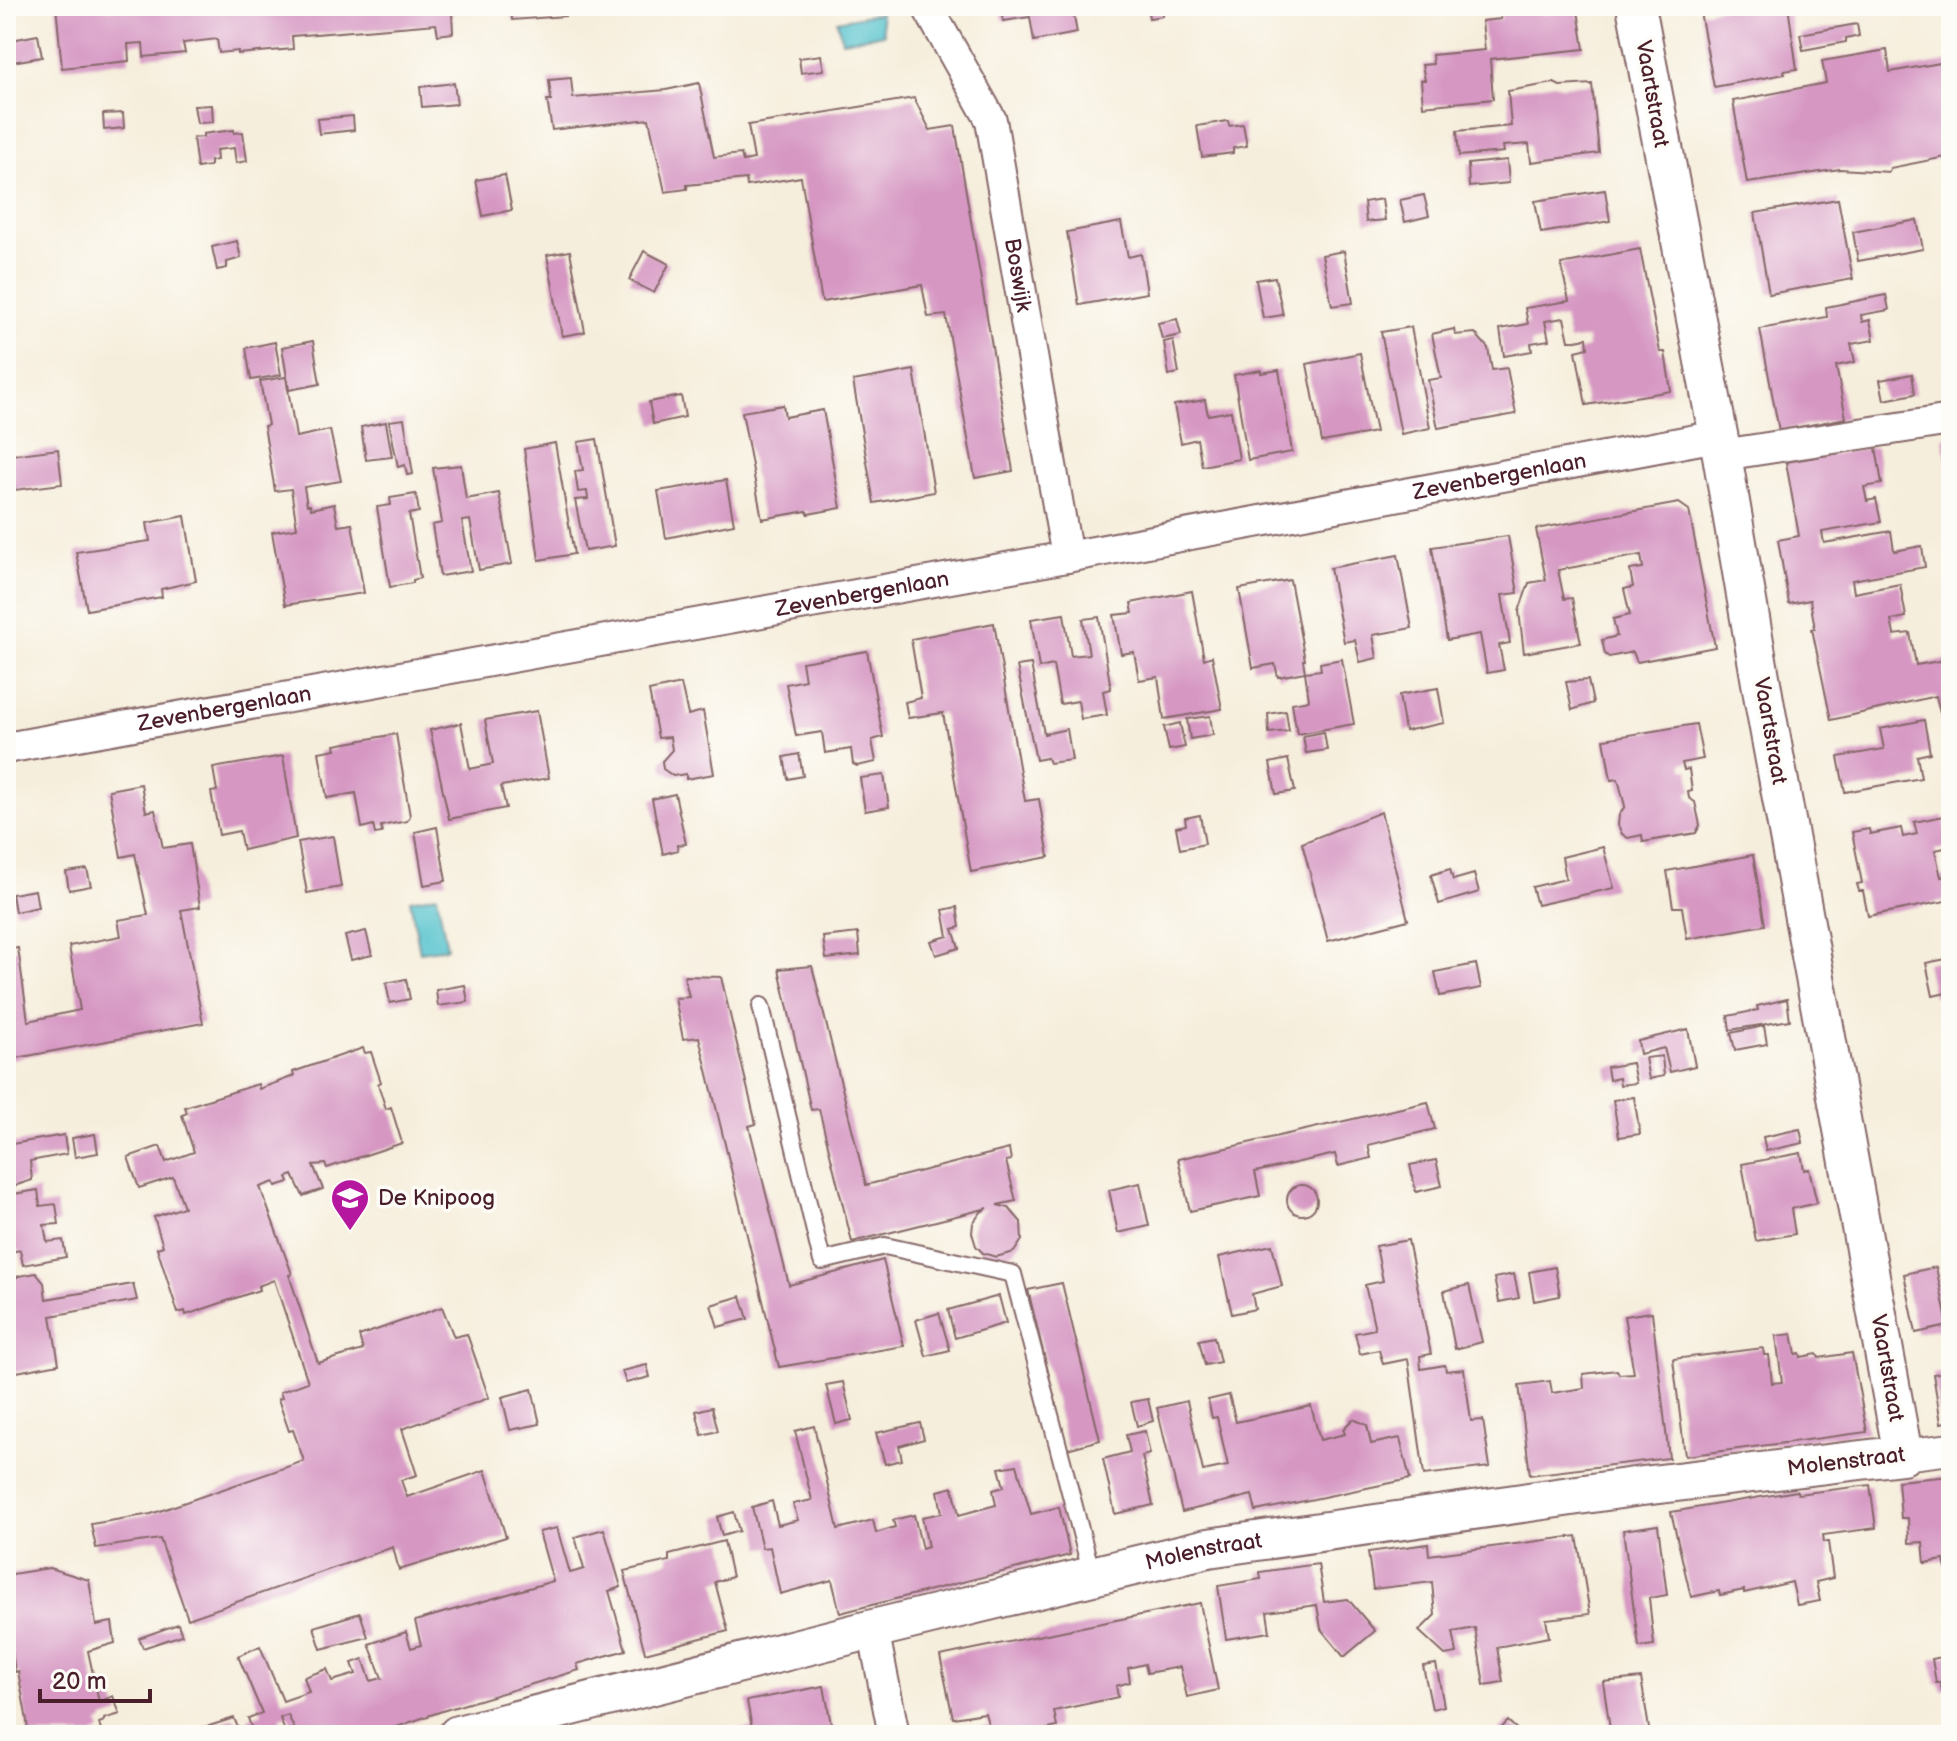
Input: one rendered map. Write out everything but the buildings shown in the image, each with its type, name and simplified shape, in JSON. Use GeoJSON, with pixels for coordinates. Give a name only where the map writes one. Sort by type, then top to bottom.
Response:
{"type":"FeatureCollection","features":[{"type":"Feature","properties":{"kind":"street","name":"Boswijk"},"geometry":{"type":"LineString","coordinates":[[927,6],[991,120],[1067,557]]}},
{"type":"Feature","properties":{"kind":"street","name":"Vaartstraat"},"geometry":{"type":"LineString","coordinates":[[1636,6],[1903,1455]]}},
{"type":"Feature","properties":{"kind":"street","name":"Zevenbergenlaan"},"geometry":{"type":"LineString","coordinates":[[6,748],[1067,557],[1719,445],[1951,420]]}},
{"type":"Feature","properties":{"kind":"street","name":"Molenstraat"},"geometry":{"type":"LineString","coordinates":[[467,1734],[873,1629],[1208,1548],[1634,1487],[1951,1449]]}},
{"type":"Feature","properties":{"kind":"street"},"geometry":{"type":"LineString","coordinates":[[873,1629],[894,1735]]}},
{"type":"Feature","properties":{"kind":"lane"},"geometry":{"type":"LineString","coordinates":[[761,1006],[822,1261],[885,1246],[1013,1274],[1092,1575]]}},
{"type":"Feature","properties":{"kind":"water"},"geometry":{"type":"Polygon","coordinates":[[[880,13],[884,34],[842,41],[837,21],[880,13]]]}},
{"type":"Feature","properties":{"kind":"water"},"geometry":{"type":"Polygon","coordinates":[[[437,895],[447,948],[420,952],[410,900],[437,895]]]}},
{"type":"Feature","properties":{"kind":"place","name":"De Knipoog"},"geometry":{"type":"Point","coordinates":[350,1232]}}]}
